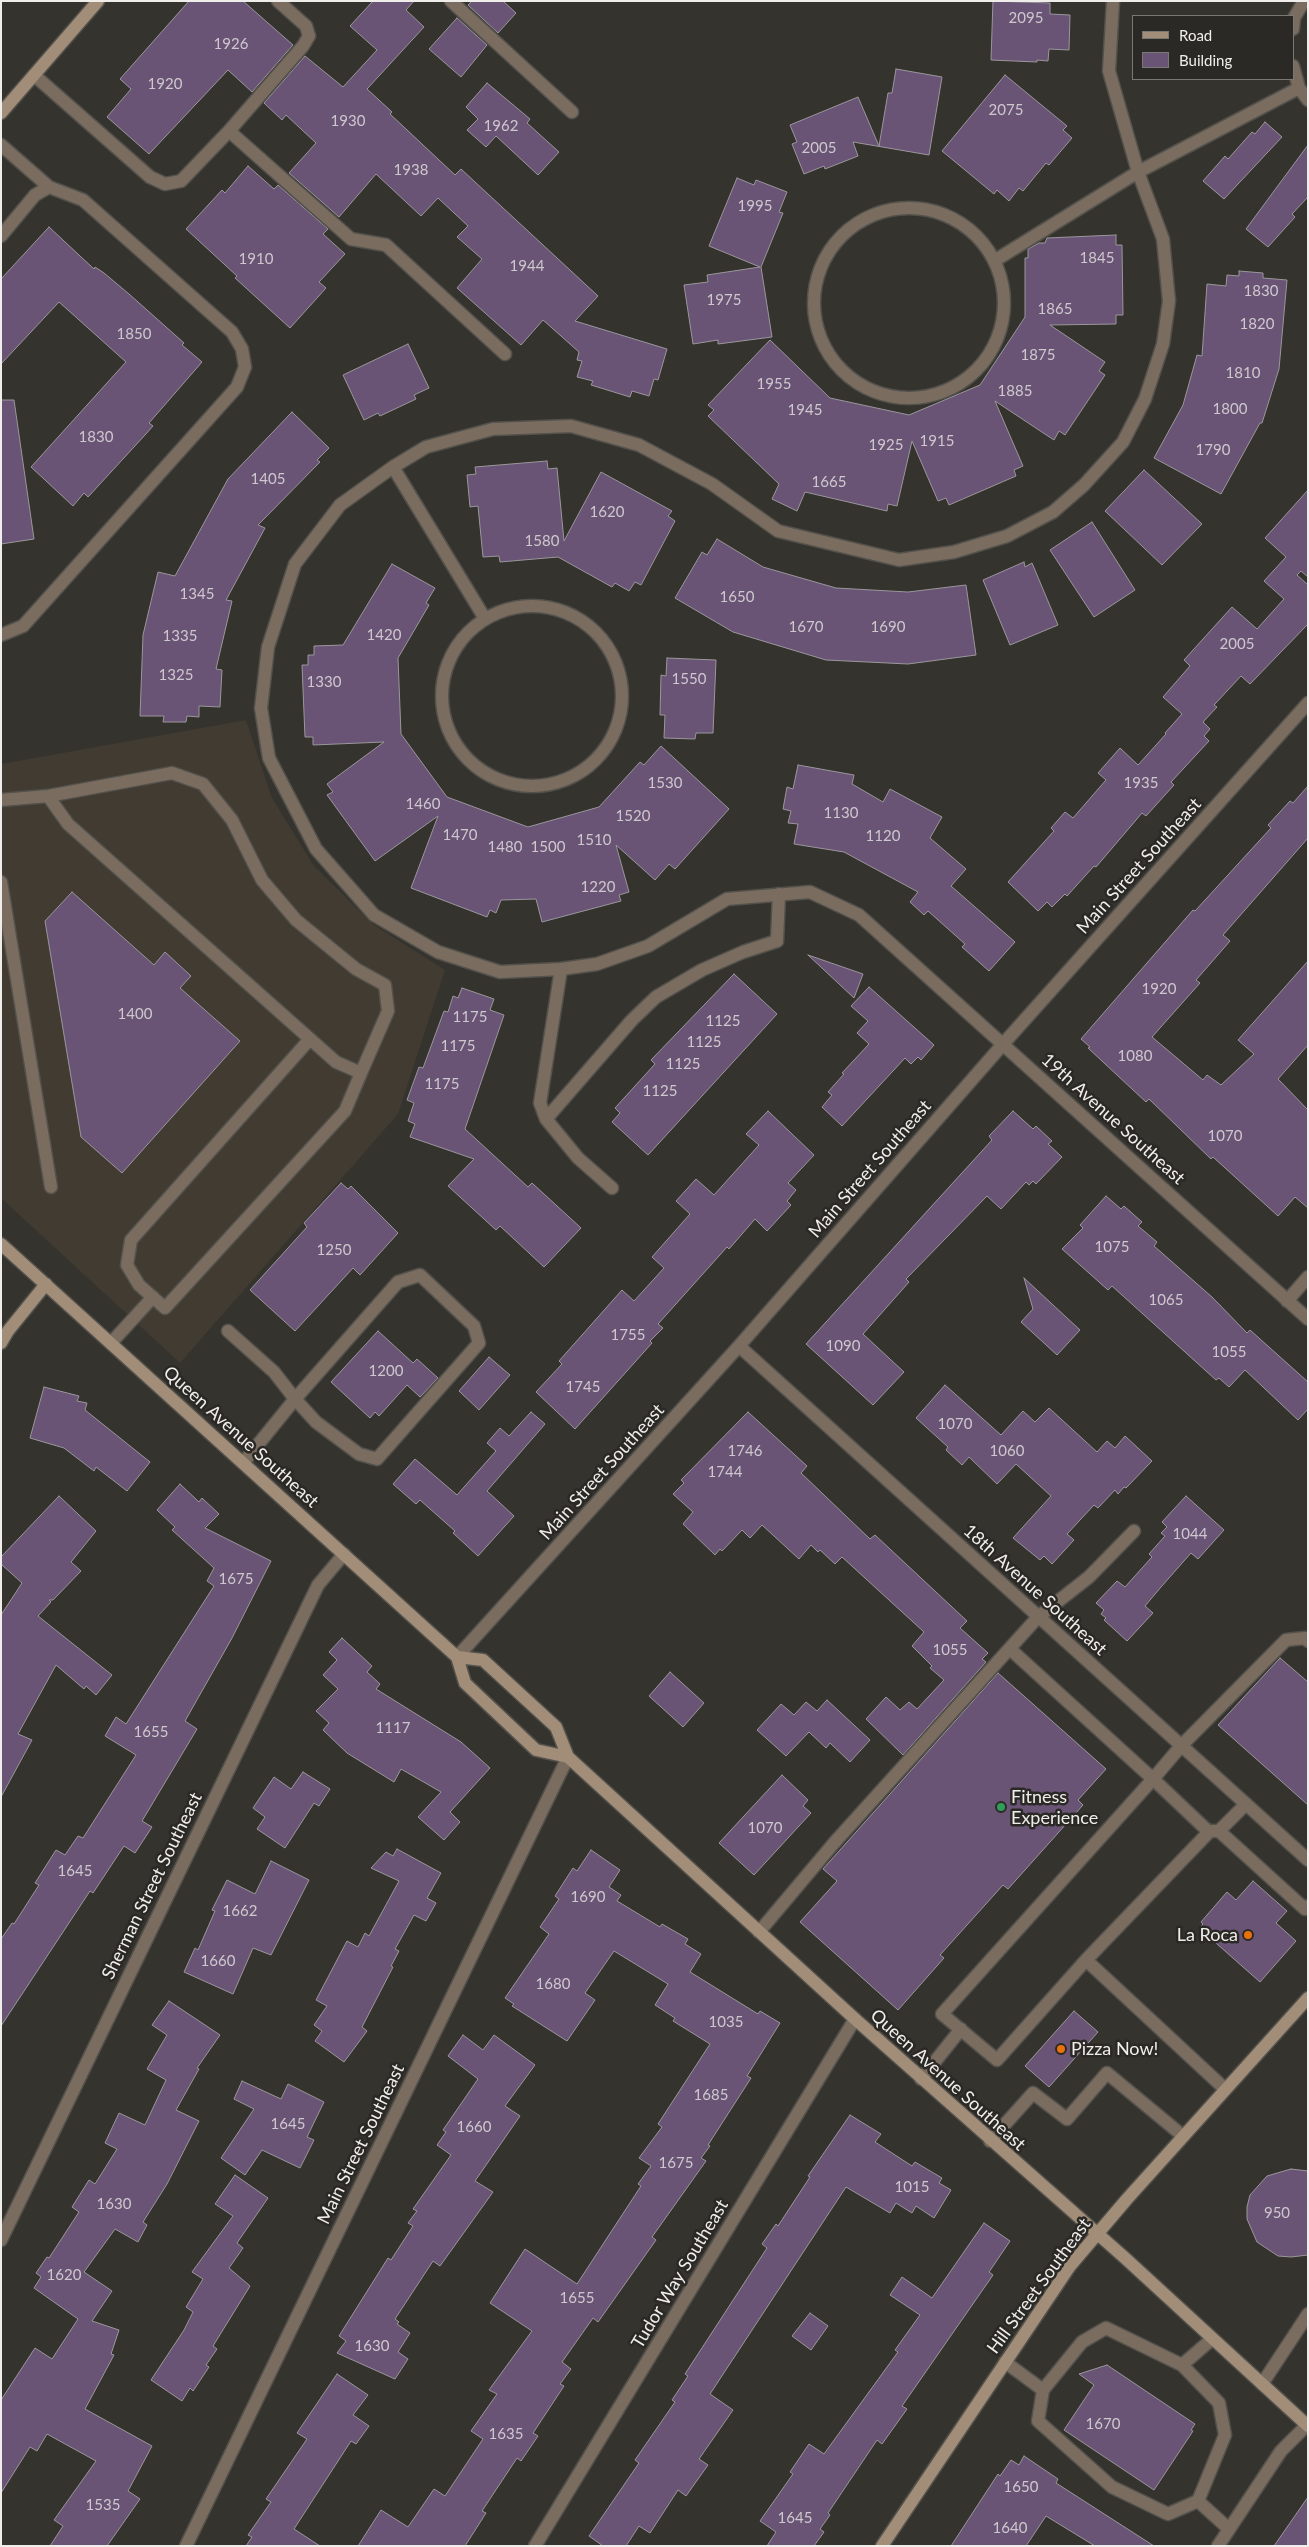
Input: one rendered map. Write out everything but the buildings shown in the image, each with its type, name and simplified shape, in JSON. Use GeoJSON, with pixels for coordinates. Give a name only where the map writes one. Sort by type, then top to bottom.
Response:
{"type":"FeatureCollection","features":[{"type":"Feature","properties":{"kind":"main road"},"geometry":{"type":"LineString","coordinates":[[1,113],[98,1]]}},
{"type":"Feature","properties":{"kind":"main road","name":"Queen Avenue Southeast"},"geometry":{"type":"LineString","coordinates":[[1,1244],[457,1657],[483,1660],[556,1727],[568,1757],[921,2079],[1096,2234],[1307,2426]]}},
{"type":"Feature","properties":{"kind":"main road"},"geometry":{"type":"LineString","coordinates":[[1,1343],[8,1331],[46,1284]]}},
{"type":"Feature","properties":{"kind":"main road"},"geometry":{"type":"LineString","coordinates":[[457,1657],[465,1683],[536,1750],[568,1757]]}},
{"type":"Feature","properties":{"kind":"main road","name":"Hill Street Southeast"},"geometry":{"type":"LineString","coordinates":[[882,2546],[1070,2266],[1183,2136],[1308,1998]]}},
{"type":"Feature","properties":{"kind":"street"},"geometry":{"type":"LineString","coordinates":[[34,75],[150,177],[165,184],[180,181],[229,131],[303,46],[309,36],[306,26],[278,1]]}},
{"type":"Feature","properties":{"kind":"street"},"geometry":{"type":"LineString","coordinates":[[451,1],[572,112]]}},
{"type":"Feature","properties":{"kind":"street","name":"19th Avenue Southeast"},"geometry":{"type":"LineString","coordinates":[[1113,1],[1109,71],[1138,172],[1163,239],[1169,301],[1163,344],[1145,399],[1124,442],[1084,485],[1052,512],[1006,536],[954,552],[899,560],[846,549],[778,531],[712,484],[639,445],[571,426],[494,429],[426,447],[393,467],[340,505],[295,564],[268,647],[262,708],[269,758],[316,849],[374,915],[438,952],[500,972],[597,964],[648,946],[727,899],[810,892],[860,915],[1004,1043],[1308,1320]]}},
{"type":"Feature","properties":{"kind":"street"},"geometry":{"type":"LineString","coordinates":[[1294,18],[1304,1]]}},
{"type":"Feature","properties":{"kind":"street"},"geometry":{"type":"LineString","coordinates":[[1294,70],[1299,88],[1308,100]]}},
{"type":"Feature","properties":{"kind":"street"},"geometry":{"type":"LineString","coordinates":[[994,261],[1138,172],[1299,88]]}},
{"type":"Feature","properties":{"kind":"street"},"geometry":{"type":"LineString","coordinates":[[229,131],[351,239],[386,245],[505,354]]}},
{"type":"Feature","properties":{"kind":"street"},"geometry":{"type":"LineString","coordinates":[[1,145],[48,187],[83,200],[232,332],[242,349],[245,367],[237,387],[23,626],[1,635]]}},
{"type":"Feature","properties":{"kind":"street"},"geometry":{"type":"LineString","coordinates":[[1,236],[35,195],[48,187]]}},
{"type":"Feature","properties":{"kind":"street"},"geometry":{"type":"LineString","coordinates":[[909,206],[946,214],[978,234],[994,261],[1005,296],[1000,340],[979,371],[948,392],[911,400],[874,393],[842,372],[821,341],[813,304],[820,267],[841,235],[872,214],[909,206]]}},
{"type":"Feature","properties":{"kind":"street"},"geometry":{"type":"LineString","coordinates":[[393,467],[484,617]]}},
{"type":"Feature","properties":{"kind":"street"},"geometry":{"type":"LineString","coordinates":[[523,604],[563,610],[598,632],[619,668],[623,708],[608,746],[579,774],[541,787],[500,782],[466,760],[445,725],[441,684],[455,646],[484,617],[523,604]]}},
{"type":"Feature","properties":{"kind":"street","name":"Main Street Southeast"},"geometry":{"type":"LineString","coordinates":[[457,1657],[739,1346],[1004,1043],[1308,703]]}},
{"type":"Feature","properties":{"kind":"street"},"geometry":{"type":"LineString","coordinates":[[1,800],[48,796],[172,773],[203,784],[232,820],[262,880],[296,920],[356,968],[384,985],[388,1011],[345,1111],[165,1308],[139,1285],[127,1265],[131,1240],[310,1039]]}},
{"type":"Feature","properties":{"kind":"street"},"geometry":{"type":"LineString","coordinates":[[48,796],[68,824],[336,1062],[362,1073]]}},
{"type":"Feature","properties":{"kind":"street"},"geometry":{"type":"LineString","coordinates":[[1,882],[6,948],[52,1187]]}},
{"type":"Feature","properties":{"kind":"street"},"geometry":{"type":"LineString","coordinates":[[546,1119],[632,1020],[656,997],[702,970],[744,952],[777,941],[779,894]]}},
{"type":"Feature","properties":{"kind":"street"},"geometry":{"type":"LineString","coordinates":[[561,968],[540,1103],[546,1119],[578,1158],[612,1188]]}},
{"type":"Feature","properties":{"kind":"street"},"geometry":{"type":"LineString","coordinates":[[228,1331],[274,1372],[295,1399],[316,1422],[359,1454],[377,1459],[479,1344],[474,1326],[420,1275],[398,1282],[295,1399],[243,1463]]}},
{"type":"Feature","properties":{"kind":"street"},"geometry":{"type":"LineString","coordinates":[[1287,1301],[1308,1277]]}},
{"type":"Feature","properties":{"kind":"street"},"geometry":{"type":"LineString","coordinates":[[111,1343],[153,1298]]}},
{"type":"Feature","properties":{"kind":"street","name":"18th Avenue Southeast"},"geometry":{"type":"LineString","coordinates":[[739,1346],[1308,1860]]}},
{"type":"Feature","properties":{"kind":"street"},"geometry":{"type":"LineString","coordinates":[[760,1932],[834,1842],[1038,1617],[1089,1577],[1134,1531]]}},
{"type":"Feature","properties":{"kind":"street","name":"Sherman Street Southeast"},"geometry":{"type":"LineString","coordinates":[[1,2240],[318,1585],[344,1554]]}},
{"type":"Feature","properties":{"kind":"street"},"geometry":{"type":"LineString","coordinates":[[1246,1804],[1214,1831],[1086,1960],[997,2060],[942,2014],[1181,1746],[1286,1640],[1305,1638],[1308,1641]]}},
{"type":"Feature","properties":{"kind":"street"},"geometry":{"type":"LineString","coordinates":[[1010,1649],[1153,1779],[1305,1909],[1308,1906]]}},
{"type":"Feature","properties":{"kind":"street","name":"Main Street Southeast"},"geometry":{"type":"LineString","coordinates":[[186,2546],[568,1757]]}},
{"type":"Feature","properties":{"kind":"street"},"geometry":{"type":"LineString","coordinates":[[1086,1960],[1225,2089]]}},
{"type":"Feature","properties":{"kind":"street","name":"Tudor Way Southeast"},"geometry":{"type":"LineString","coordinates":[[535,2546],[855,2019]]}},
{"type":"Feature","properties":{"kind":"street"},"geometry":{"type":"LineString","coordinates":[[921,2079],[961,2029]]}},
{"type":"Feature","properties":{"kind":"street"},"geometry":{"type":"LineString","coordinates":[[990,2141],[1033,2094],[1067,2119],[1107,2073],[1183,2136]]}},
{"type":"Feature","properties":{"kind":"street"},"geometry":{"type":"LineString","coordinates":[[1262,2384],[1308,2314]]}},
{"type":"Feature","properties":{"kind":"street"},"geometry":{"type":"LineString","coordinates":[[1106,2328],[1182,2365],[1219,2403],[1225,2435],[1198,2501],[1168,2514],[1112,2487],[1038,2421],[1044,2390],[1082,2342],[1106,2328]]}},
{"type":"Feature","properties":{"kind":"street"},"geometry":{"type":"LineString","coordinates":[[1182,2365],[1212,2339]]}},
{"type":"Feature","properties":{"kind":"street"},"geometry":{"type":"LineString","coordinates":[[1005,2362],[1044,2390]]}},
{"type":"Feature","properties":{"kind":"street"},"geometry":{"type":"LineString","coordinates":[[1218,2546],[1281,2451],[1307,2426]]}},
{"type":"Feature","properties":{"kind":"street"},"geometry":{"type":"LineString","coordinates":[[1198,2501],[1229,2529]]}},
{"type":"Feature","properties":{"kind":"shaded area"},"geometry":{"type":"Polygon","coordinates":[[[246,720],[272,798],[314,866],[374,925],[445,970],[398,1114],[180,1363],[1,1198],[1,764],[246,720]]]}},
{"type":"Feature","properties":{"kind":"place","name":"Fitness Experience"},"geometry":{"type":"Point","coordinates":[1001,1807]}},
{"type":"Feature","properties":{"kind":"place","name":"La Roca"},"geometry":{"type":"Point","coordinates":[1248,1935]}},
{"type":"Feature","properties":{"kind":"place","name":"Pizza Now!"},"geometry":{"type":"Point","coordinates":[1061,2049]}}]}
